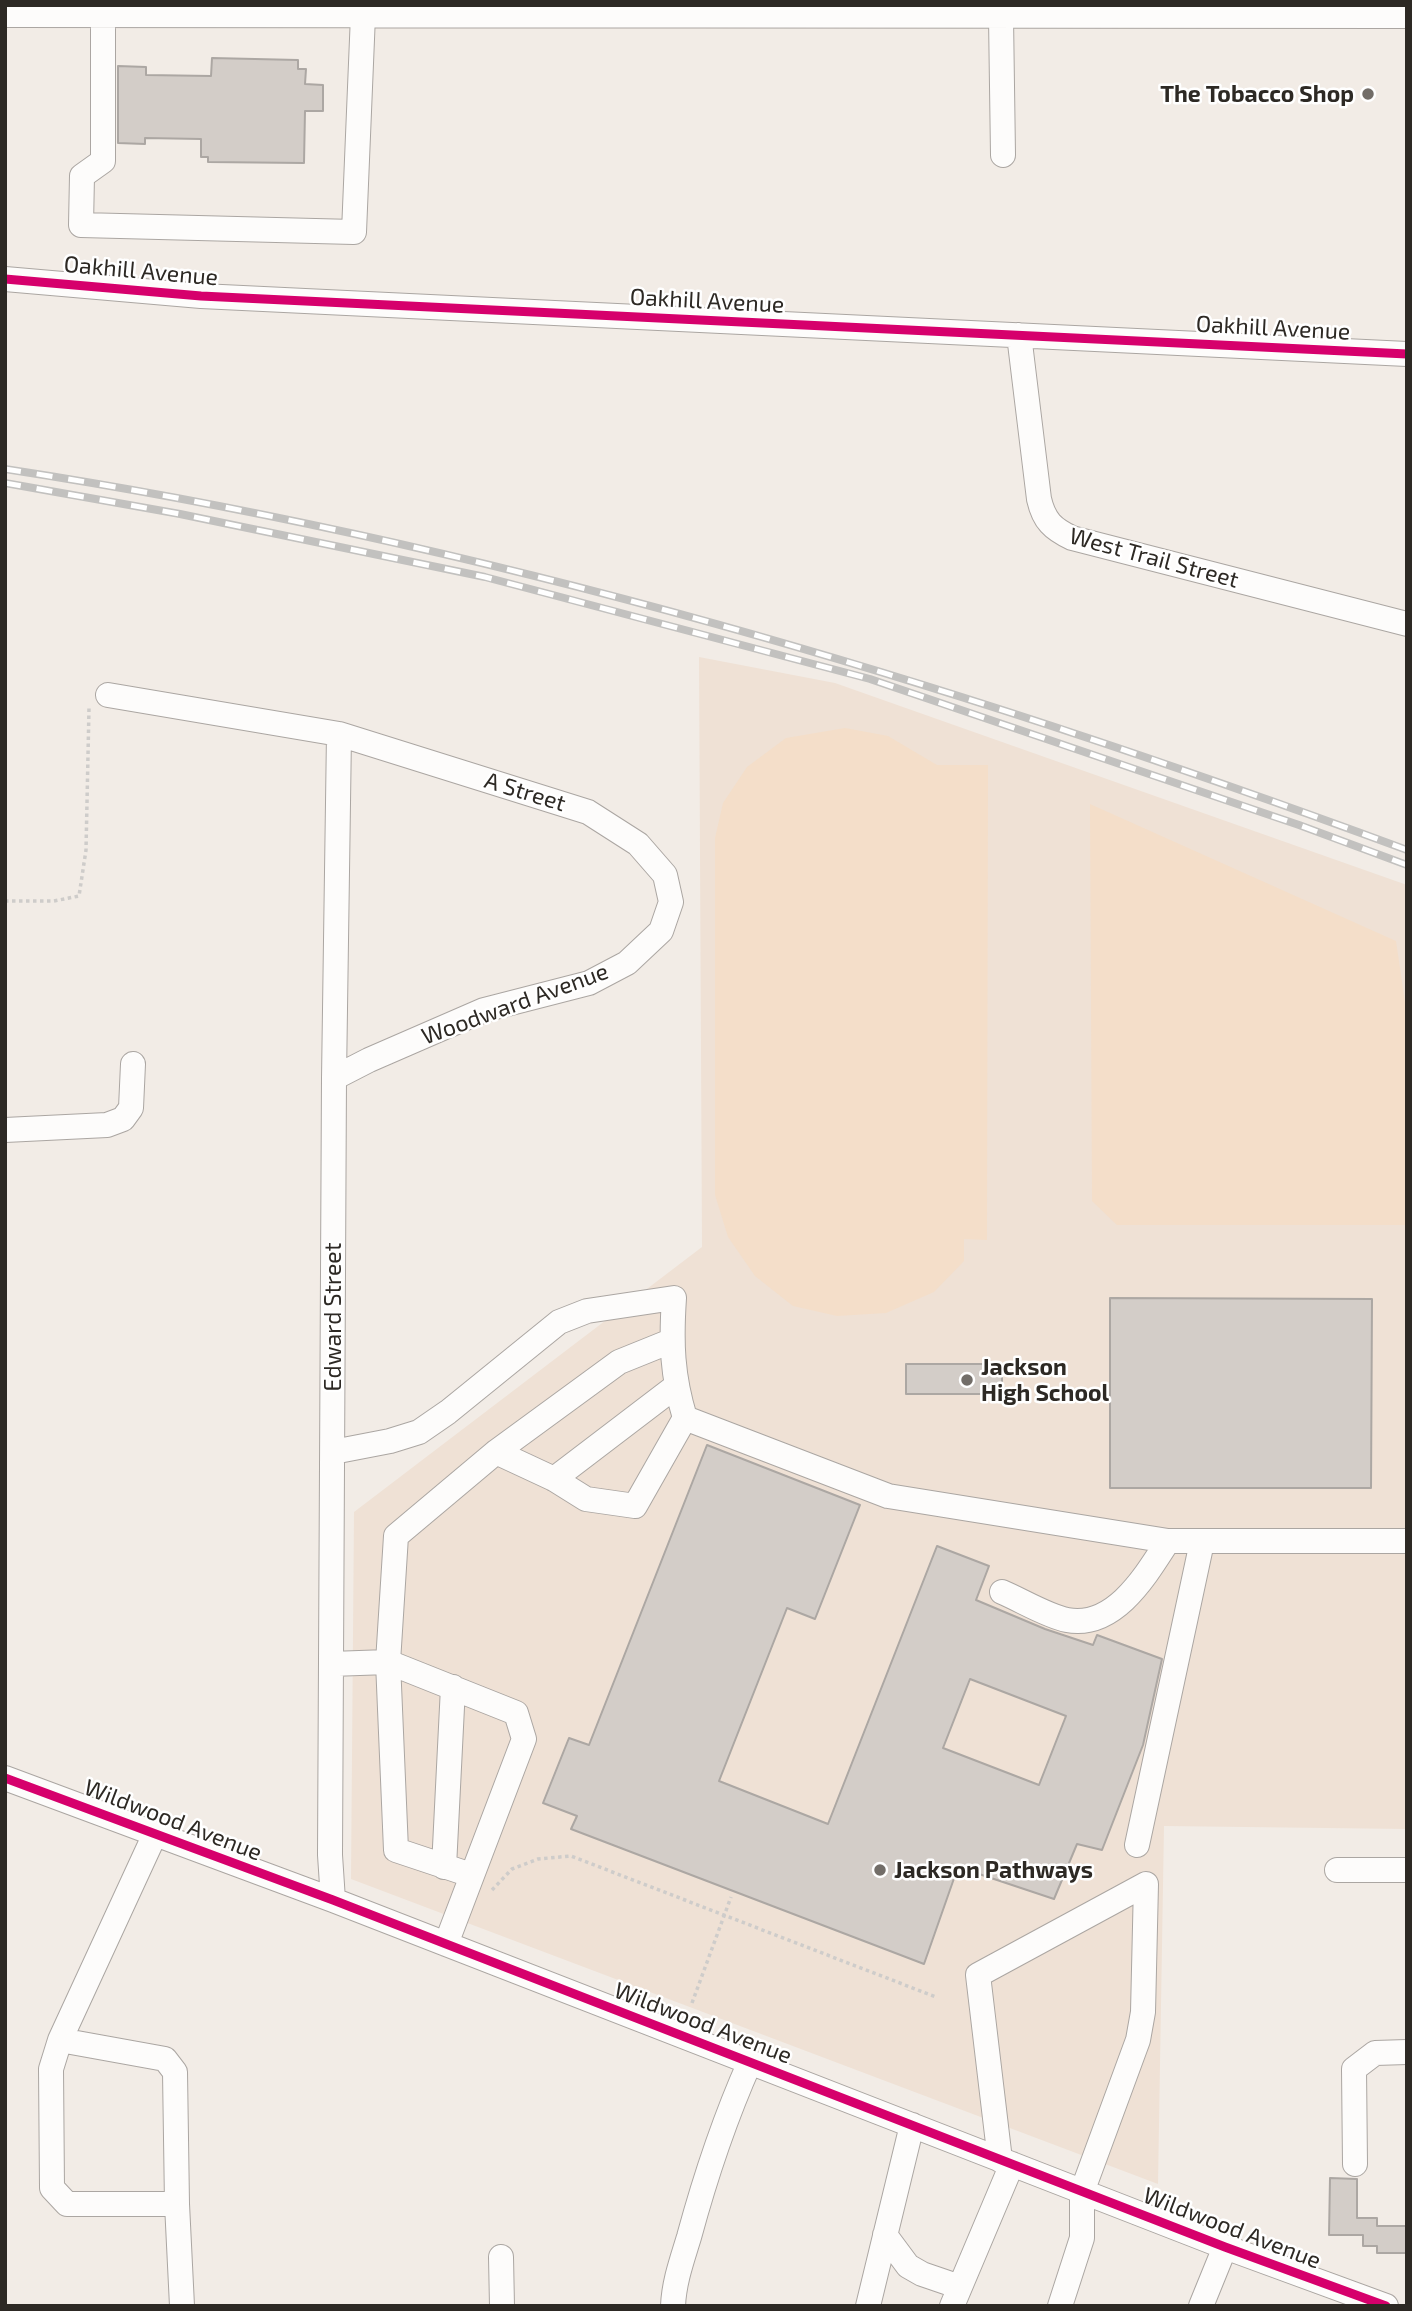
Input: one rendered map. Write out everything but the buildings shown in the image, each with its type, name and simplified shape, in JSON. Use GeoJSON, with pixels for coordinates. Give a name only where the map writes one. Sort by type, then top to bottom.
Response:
{"type":"FeatureCollection","features":[{"type":"Feature","properties":{"kind":"street"},"geometry":{"type":"LineString","coordinates":[[5,15],[103,16],[208,10],[363,15],[853,11],[1001,17],[1407,16]]}},
{"type":"Feature","properties":{"kind":"street"},"geometry":{"type":"LineString","coordinates":[[103,16],[103,161],[82,176],[81,225],[354,232],[363,15]]}},
{"type":"Feature","properties":{"kind":"street"},"geometry":{"type":"LineString","coordinates":[[1001,17],[1003,155]]}},
{"type":"Feature","properties":{"kind":"street","name":"Oakhill Avenue"},"geometry":{"type":"LineString","coordinates":[[5,279],[201,296],[1407,354]]}},
{"type":"Feature","properties":{"kind":"street","name":"West Trail Street"},"geometry":{"type":"LineString","coordinates":[[1019,335],[1039,499],[1042,515],[1054,529],[1072,538],[1407,624]]}},
{"type":"Feature","properties":{"kind":"street","name":"A Street"},"geometry":{"type":"LineString","coordinates":[[108,695],[339,734],[588,812],[638,844],[654,860],[664,875],[671,902]]}},
{"type":"Feature","properties":{"kind":"street","name":"Edward Street"},"geometry":{"type":"LineString","coordinates":[[333,1900],[330,1854],[334,1078],[339,734]]}},
{"type":"Feature","properties":{"kind":"street","name":"Woodward Avenue"},"geometry":{"type":"LineString","coordinates":[[334,1078],[484,1010],[589,983],[627,963],[661,931],[671,902]]}},
{"type":"Feature","properties":{"kind":"street"},"geometry":{"type":"LineString","coordinates":[[5,1130],[107,1125],[124,1119],[131,1108],[133,1064]]}},
{"type":"Feature","properties":{"kind":"street"},"geometry":{"type":"LineString","coordinates":[[333,1452],[390,1441],[419,1432],[448,1412],[559,1322],[587,1311],[674,1298],[671,1341],[676,1386],[685,1418],[635,1506],[586,1499],[554,1479],[496,1452]]}},
{"type":"Feature","properties":{"kind":"street"},"geometry":{"type":"LineString","coordinates":[[471,1875],[396,1850],[388,1662],[396,1536],[496,1452],[619,1362],[671,1341]]}},
{"type":"Feature","properties":{"kind":"street"},"geometry":{"type":"LineString","coordinates":[[554,1479],[676,1386]]}},
{"type":"Feature","properties":{"kind":"street"},"geometry":{"type":"LineString","coordinates":[[685,1418],[888,1496],[1168,1541],[1407,1541]]}},
{"type":"Feature","properties":{"kind":"street"},"geometry":{"type":"LineString","coordinates":[[1002,1592],[1065,1620],[1088,1621],[1113,1610],[1146,1574],[1168,1541]]}},
{"type":"Feature","properties":{"kind":"street"},"geometry":{"type":"LineString","coordinates":[[1137,1845],[1202,1542]]}},
{"type":"Feature","properties":{"kind":"street"},"geometry":{"type":"LineString","coordinates":[[331,1664],[388,1662],[516,1713],[524,1739],[446,1944]]}},
{"type":"Feature","properties":{"kind":"street"},"geometry":{"type":"LineString","coordinates":[[444,1867],[453,1687]]}},
{"type":"Feature","properties":{"kind":"street","name":"Wildwood Avenue"},"geometry":{"type":"LineString","coordinates":[[5,1777],[333,1900],[1225,2247],[1386,2306]]}},
{"type":"Feature","properties":{"kind":"street"},"geometry":{"type":"LineString","coordinates":[[155,1833],[60,2040],[51,2069],[52,2188],[67,2204],[177,2204]]}},
{"type":"Feature","properties":{"kind":"street"},"geometry":{"type":"LineString","coordinates":[[1337,1870],[1407,1870]]}},
{"type":"Feature","properties":{"kind":"street"},"geometry":{"type":"LineString","coordinates":[[885,2235],[908,2266],[956,2296],[1006,2162],[978,1975],[1146,1884],[1143,2012],[1139,2031],[1082,2192],[1082,2238],[1060,2306]]}},
{"type":"Feature","properties":{"kind":"street"},"geometry":{"type":"LineString","coordinates":[[60,2040],[165,2060],[175,2072],[182,2306]]}},
{"type":"Feature","properties":{"kind":"street"},"geometry":{"type":"LineString","coordinates":[[1354,2164],[1354,2069],[1375,2053],[1407,2052]]}},
{"type":"Feature","properties":{"kind":"street"},"geometry":{"type":"LineString","coordinates":[[673,2306],[674,2289],[696,2212],[732,2102],[750,2062]]}},
{"type":"Feature","properties":{"kind":"street"},"geometry":{"type":"LineString","coordinates":[[868,2306],[912,2125]]}},
{"type":"Feature","properties":{"kind":"street"},"geometry":{"type":"LineString","coordinates":[[1201,2306],[1225,2247]]}},
{"type":"Feature","properties":{"kind":"street"},"geometry":{"type":"LineString","coordinates":[[501,2257],[502,2306]]}},
{"type":"Feature","properties":{"kind":"path"},"geometry":{"type":"LineString","coordinates":[[5,901],[54,901],[79,896],[86,850],[89,702],[108,695]]}},
{"type":"Feature","properties":{"kind":"path"},"geometry":{"type":"LineString","coordinates":[[490,1892],[512,1869],[538,1860],[571,1856],[936,1997]]}},
{"type":"Feature","properties":{"kind":"path"},"geometry":{"type":"LineString","coordinates":[[692,2003],[731,1897]]}},
{"type":"Feature","properties":{"kind":"shaded area","name":"Jackson High School"},"geometry":{"type":"Polygon","coordinates":[[[699,657],[835,683],[1407,885],[1407,1829],[1164,1826],[1158,2184],[351,1879],[354,1512],[702,1247],[699,657]]]}},
{"type":"Feature","properties":{"kind":"shaded area"},"geometry":{"type":"Polygon","coordinates":[[[845,728],[888,736],[937,765],[988,765],[987,1240],[964,1239],[964,1261],[934,1292],[886,1313],[837,1316],[793,1306],[755,1276],[728,1237],[715,1195],[715,838],[723,803],[747,767],[786,738],[845,728]]]}},
{"type":"Feature","properties":{"kind":"shaded area"},"geometry":{"type":"Polygon","coordinates":[[[1090,804],[1396,941],[1407,1016],[1407,1225],[1117,1225],[1092,1201],[1090,804]]]}},
{"type":"Feature","properties":{"kind":"railway"},"geometry":{"type":"LineString","coordinates":[[5,469],[185,499],[363,536],[540,577],[716,624],[1064,730],[1407,850]]}},
{"type":"Feature","properties":{"kind":"railway"},"geometry":{"type":"LineString","coordinates":[[5,483],[180,514],[485,577],[870,679],[1299,825],[1407,865]]}},
{"type":"Feature","properties":{"kind":"cycle path"},"geometry":{"type":"LineString","coordinates":[[5,279],[201,296],[1407,354]]}},
{"type":"Feature","properties":{"kind":"cycle path"},"geometry":{"type":"LineString","coordinates":[[5,1778],[333,1900],[1225,2247],[1386,2306]]}},
{"type":"Feature","properties":{"kind":"place","name":"The Tobacco Shop"},"geometry":{"type":"Point","coordinates":[1368,94]}},
{"type":"Feature","properties":{"kind":"place","name":"Jackson High School"},"geometry":{"type":"Point","coordinates":[967,1380]}},
{"type":"Feature","properties":{"kind":"place","name":"Jackson Pathways"},"geometry":{"type":"Point","coordinates":[880,1870]}}]}
